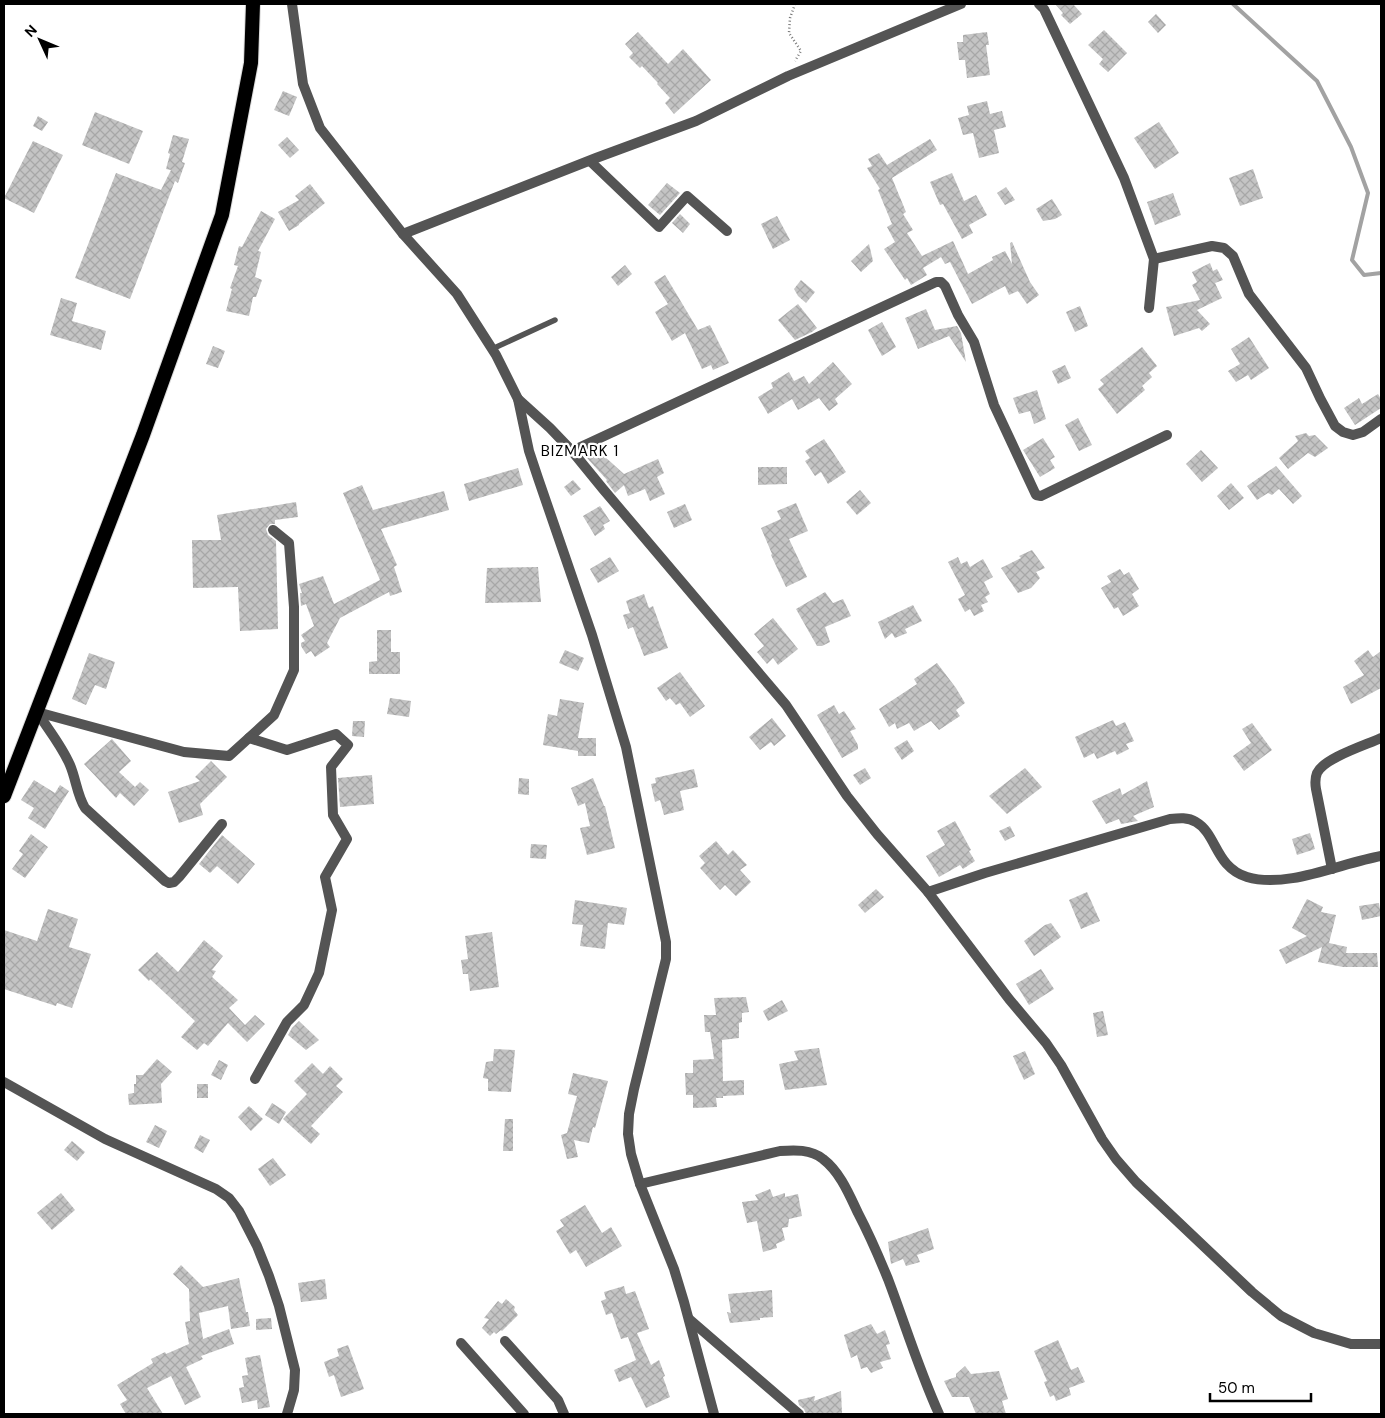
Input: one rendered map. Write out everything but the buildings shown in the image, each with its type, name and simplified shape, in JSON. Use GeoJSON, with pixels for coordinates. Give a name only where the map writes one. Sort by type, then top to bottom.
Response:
{"type":"FeatureCollection","features":[{"type":"Feature","properties":{"kind":"highway"},"geometry":{"type":"LineString","coordinates":[[4,796],[143,435],[222,215],[251,64],[254,4]]}},
{"type":"Feature","properties":{"kind":"street"},"geometry":{"type":"LineString","coordinates":[[292,4],[303,84],[320,128],[403,234],[457,294],[492,349],[518,399],[535,469],[592,635],[626,746],[666,942],[666,958],[634,1089],[629,1114],[628,1134],[631,1154],[640,1184],[674,1269],[714,1414]]}},
{"type":"Feature","properties":{"kind":"street"},"geometry":{"type":"LineString","coordinates":[[403,234],[696,121],[788,76],[961,4]]}},
{"type":"Feature","properties":{"kind":"street"},"geometry":{"type":"LineString","coordinates":[[1039,4],[1044,9],[1124,178],[1154,259],[1149,308]]}},
{"type":"Feature","properties":{"kind":"street"},"geometry":{"type":"LineString","coordinates":[[590,161],[659,227],[687,196],[727,230]]}},
{"type":"Feature","properties":{"kind":"street"},"geometry":{"type":"LineString","coordinates":[[1154,259],[1212,246],[1224,248],[1233,256],[1249,294],[1306,368],[1336,426],[1343,432],[1353,435],[1363,432],[1381,420]]}},
{"type":"Feature","properties":{"kind":"street"},"geometry":{"type":"LineString","coordinates":[[572,451],[936,282],[941,282],[945,286],[958,315],[974,342],[994,406],[1036,495],[1041,496],[1167,435]]}},
{"type":"Feature","properties":{"kind":"street"},"geometry":{"type":"LineString","coordinates":[[518,399],[572,451],[786,705],[847,796],[877,834],[928,892],[1009,999],[1046,1043],[1102,1139],[1116,1159],[1142,1188],[1252,1292],[1281,1316],[1314,1333],[1351,1344],[1381,1344]]}},
{"type":"Feature","properties":{"kind":"street"},"geometry":{"type":"LineString","coordinates":[[37,712],[184,752],[228,756],[274,715],[294,670],[294,607],[289,543],[273,530]]}},
{"type":"Feature","properties":{"kind":"street"},"geometry":{"type":"LineString","coordinates":[[37,712],[63,751],[70,765],[81,802],[85,808],[165,881],[169,883],[174,882],[222,824]]}},
{"type":"Feature","properties":{"kind":"street"},"geometry":{"type":"LineString","coordinates":[[249,738],[287,750],[336,734],[348,745],[331,768],[333,815],[347,839],[325,877],[332,910],[319,973],[304,1005],[287,1022],[256,1079]]}},
{"type":"Feature","properties":{"kind":"street"},"geometry":{"type":"LineString","coordinates":[[1332,868],[1315,779],[1323,765],[1332,759],[1381,738]]}},
{"type":"Feature","properties":{"kind":"street"},"geometry":{"type":"LineString","coordinates":[[928,892],[985,873],[1170,819],[1185,818],[1197,822],[1206,831],[1222,859],[1232,869],[1244,876],[1258,880],[1278,880],[1381,856]]}},
{"type":"Feature","properties":{"kind":"street"},"geometry":{"type":"LineString","coordinates":[[4,1082],[105,1139],[216,1189],[228,1198],[239,1211],[257,1246],[270,1276],[279,1306],[295,1370],[294,1390],[287,1414]]}},
{"type":"Feature","properties":{"kind":"street"},"geometry":{"type":"LineString","coordinates":[[640,1184],[780,1151],[810,1152],[822,1158],[835,1170],[865,1226],[887,1278],[928,1391],[939,1414]]}},
{"type":"Feature","properties":{"kind":"street"},"geometry":{"type":"LineString","coordinates":[[689,1320],[799,1414]]}},
{"type":"Feature","properties":{"kind":"street"},"geometry":{"type":"LineString","coordinates":[[504,1341],[558,1400],[564,1414]]}},
{"type":"Feature","properties":{"kind":"street"},"geometry":{"type":"LineString","coordinates":[[461,1343],[524,1414]]}},
{"type":"Feature","properties":{"kind":"lane"},"geometry":{"type":"LineString","coordinates":[[492,349],[555,320]]}},
{"type":"Feature","properties":{"kind":"path"},"geometry":{"type":"LineString","coordinates":[[788,76],[790,68],[801,51],[789,33],[790,18],[795,4]]}},
{"type":"Feature","properties":{"kind":"waterway"},"geometry":{"type":"LineString","coordinates":[[1233,4],[1317,81],[1351,147],[1368,193],[1352,260],[1364,275],[1381,273]]}},
{"type":"Feature","properties":{"kind":"district","name":"BIZMARK 1"},"geometry":{"type":"Point","coordinates":[580,451]}}]}
